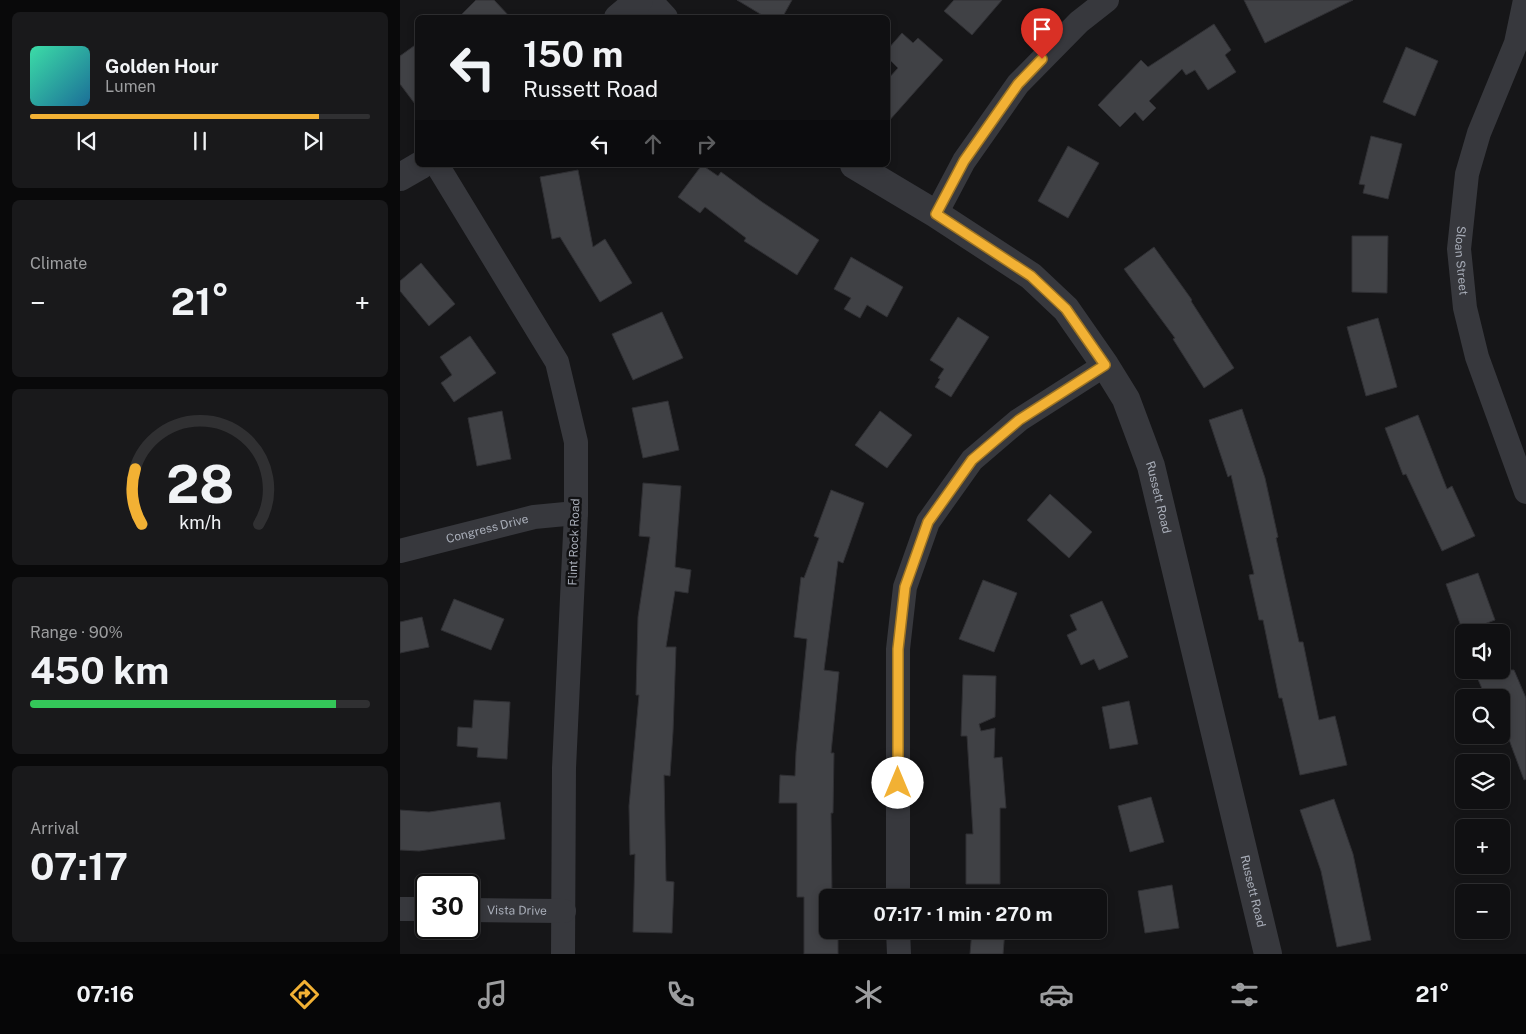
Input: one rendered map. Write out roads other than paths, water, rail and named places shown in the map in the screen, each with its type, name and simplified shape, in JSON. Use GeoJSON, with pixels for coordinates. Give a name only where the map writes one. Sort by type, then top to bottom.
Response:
{"type":"FeatureCollection","features":[{"type":"Feature","properties":{"kind":"street"},"geometry":{"type":"LineString","coordinates":[[622,15],[639,0]]}},
{"type":"Feature","properties":{"kind":"street"},"geometry":{"type":"LineString","coordinates":[[647,0],[661,15]]}},
{"type":"Feature","properties":{"kind":"street"},"geometry":{"type":"LineString","coordinates":[[936,214],[964,161],[1018,84],[1079,22],[1107,0]]}},
{"type":"Feature","properties":{"kind":"street","name":"Sloan Street"},"geometry":{"type":"LineString","coordinates":[[1524,0],[1516,43],[1479,133],[1467,174],[1459,249],[1465,308],[1477,358],[1526,492]]}},
{"type":"Feature","properties":{"kind":"street"},"geometry":{"type":"LineString","coordinates":[[400,177],[417,167]]}},
{"type":"Feature","properties":{"kind":"street","name":"Flint Rock Road"},"geometry":{"type":"LineString","coordinates":[[438,167],[557,362],[576,442],[576,513],[564,768],[563,954]]}},
{"type":"Feature","properties":{"kind":"street","name":"Russett Road"},"geometry":{"type":"LineString","coordinates":[[857,167],[936,214],[1031,276],[1066,309],[1126,399],[1151,466],[1268,954]]}},
{"type":"Feature","properties":{"kind":"street"},"geometry":{"type":"LineString","coordinates":[[898,889],[898,649],[905,587],[928,522],[972,460],[1019,420],[1105,365]]}},
{"type":"Feature","properties":{"kind":"street","name":"Congress Drive"},"geometry":{"type":"LineString","coordinates":[[400,551],[534,518],[576,513]]}},
{"type":"Feature","properties":{"kind":"street"},"geometry":{"type":"LineString","coordinates":[[400,909],[415,909]]}},
{"type":"Feature","properties":{"kind":"street","name":"Vista Drive"},"geometry":{"type":"LineString","coordinates":[[480,910],[564,911]]}},
{"type":"Feature","properties":{"kind":"street"},"geometry":{"type":"LineString","coordinates":[[898,939],[899,954]]}}]}
